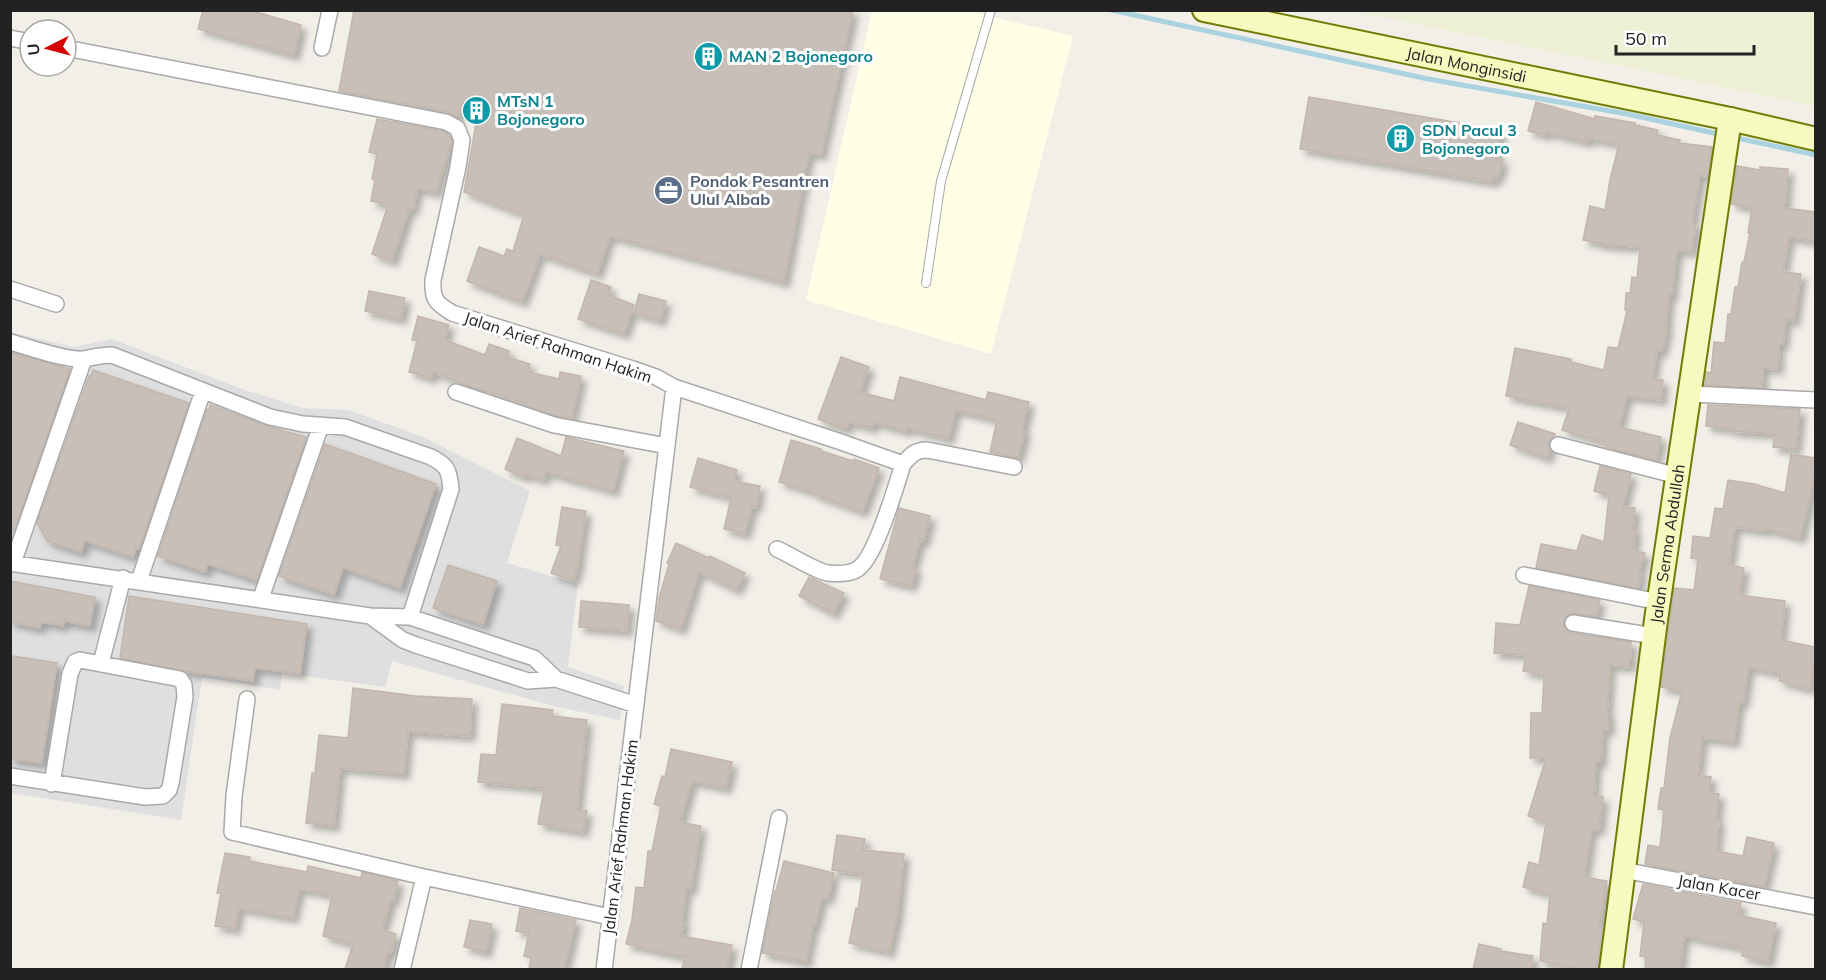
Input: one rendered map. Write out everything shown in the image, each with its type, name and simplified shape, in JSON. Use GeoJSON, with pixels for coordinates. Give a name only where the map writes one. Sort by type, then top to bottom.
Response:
{"type":"FeatureCollection","features":[{"type":"Feature","properties":{"kind":"main road","name":"Jalan Monginsidi"},"geometry":{"type":"LineString","coordinates":[[1203,10],[1730,124],[1815,139]]}},
{"type":"Feature","properties":{"kind":"main road","name":"Jalan Serma Abdullah"},"geometry":{"type":"LineString","coordinates":[[1611,969],[1654,636],[1730,124]]}},
{"type":"Feature","properties":{"kind":"street"},"geometry":{"type":"LineString","coordinates":[[322,48],[330,10]]}},
{"type":"Feature","properties":{"kind":"street","name":"Jalan Arief Rahman Hakim"},"geometry":{"type":"LineString","coordinates":[[78,50],[446,122],[457,129],[462,141],[433,280],[432,291],[436,303],[452,313],[633,369],[674,387],[604,969]]}},
{"type":"Feature","properties":{"kind":"street"},"geometry":{"type":"LineString","coordinates":[[10,289],[56,304]]}},
{"type":"Feature","properties":{"kind":"street"},"geometry":{"type":"LineString","coordinates":[[10,342],[68,357],[84,359],[112,355],[270,417],[303,424],[345,427],[431,457],[448,469],[451,489],[417,619],[416,645]]}},
{"type":"Feature","properties":{"kind":"street"},"geometry":{"type":"LineString","coordinates":[[84,359],[12,563],[261,598],[370,616],[417,619],[534,658],[556,679]]}},
{"type":"Feature","properties":{"kind":"street"},"geometry":{"type":"LineString","coordinates":[[674,387],[842,441],[903,464]]}},
{"type":"Feature","properties":{"kind":"street"},"geometry":{"type":"LineString","coordinates":[[101,663],[203,391]]}},
{"type":"Feature","properties":{"kind":"street"},"geometry":{"type":"LineString","coordinates":[[456,392],[570,429],[668,446]]}},
{"type":"Feature","properties":{"kind":"street"},"geometry":{"type":"LineString","coordinates":[[1691,394],[1815,400]]}},
{"type":"Feature","properties":{"kind":"street"},"geometry":{"type":"LineString","coordinates":[[261,598],[321,425]]}},
{"type":"Feature","properties":{"kind":"street"},"geometry":{"type":"LineString","coordinates":[[1558,444],[1678,477]]}},
{"type":"Feature","properties":{"kind":"street"},"geometry":{"type":"LineString","coordinates":[[777,549],[826,573],[841,574],[857,570],[876,543],[903,464],[917,450],[1014,467]]}},
{"type":"Feature","properties":{"kind":"street"},"geometry":{"type":"LineString","coordinates":[[1524,575],[1659,602]]}},
{"type":"Feature","properties":{"kind":"street"},"geometry":{"type":"LineString","coordinates":[[370,616],[404,640],[416,645],[528,681],[556,679],[636,705]]}},
{"type":"Feature","properties":{"kind":"street"},"geometry":{"type":"LineString","coordinates":[[1573,623],[1654,636]]}},
{"type":"Feature","properties":{"kind":"street"},"geometry":{"type":"LineString","coordinates":[[10,776],[52,784],[145,798],[163,796],[169,790],[171,783],[185,697],[184,685],[180,679],[101,663],[80,660],[75,662],[72,667],[52,784]]}},
{"type":"Feature","properties":{"kind":"street"},"geometry":{"type":"LineString","coordinates":[[247,699],[234,796],[232,832],[610,917]]}},
{"type":"Feature","properties":{"kind":"street"},"geometry":{"type":"LineString","coordinates":[[749,969],[779,818]]}},
{"type":"Feature","properties":{"kind":"street","name":"Jalan Kacer"},"geometry":{"type":"LineString","coordinates":[[1623,870],[1815,907]]}},
{"type":"Feature","properties":{"kind":"street"},"geometry":{"type":"LineString","coordinates":[[402,969],[424,877]]}},
{"type":"Feature","properties":{"kind":"lane"},"geometry":{"type":"LineString","coordinates":[[926,283],[941,181],[991,10]]}},
{"type":"Feature","properties":{"kind":"shaded area"},"geometry":{"type":"Polygon","coordinates":[[[872,11],[967,11],[1073,36],[991,354],[806,300],[872,11]]]}},
{"type":"Feature","properties":{"kind":"shaded area"},"geometry":{"type":"Polygon","coordinates":[[[1353,11],[1815,11],[1815,106],[1353,11]]]}},
{"type":"Feature","properties":{"kind":"shaded area"},"geometry":{"type":"Polygon","coordinates":[[[10,332],[74,347],[112,339],[242,389],[302,408],[348,410],[421,436],[530,491],[507,563],[578,584],[568,667],[624,686],[620,720],[557,707],[392,661],[385,687],[282,673],[280,690],[202,677],[181,820],[11,793],[10,332]]]}},
{"type":"Feature","properties":{"kind":"building"},"geometry":{"type":"Polygon","coordinates":[[[203,10],[249,10],[301,25],[294,55],[198,29],[203,10]]]}},
{"type":"Feature","properties":{"kind":"building"},"geometry":{"type":"Polygon","coordinates":[[[354,10],[853,10],[821,155],[809,153],[784,282],[610,236],[597,274],[540,254],[522,302],[467,281],[479,247],[504,256],[507,249],[513,251],[524,215],[464,192],[479,106],[463,102],[458,118],[448,112],[339,91],[354,10]]]}},
{"type":"Feature","properties":{"kind":"building","name":"SDN Pacul 3 Bojonegoro"},"geometry":{"type":"Polygon","coordinates":[[[1309,97],[1501,130],[1496,159],[1503,160],[1498,178],[1493,177],[1493,182],[1300,149],[1309,97]]]}},
{"type":"Feature","properties":{"kind":"building"},"geometry":{"type":"Polygon","coordinates":[[[1536,102],[1595,119],[1595,116],[1635,123],[1635,125],[1658,130],[1657,135],[1680,140],[1679,143],[1712,147],[1708,176],[1700,175],[1692,224],[1696,224],[1692,252],[1677,250],[1672,295],[1669,294],[1667,329],[1662,351],[1657,350],[1652,379],[1663,380],[1661,400],[1627,396],[1619,427],[1661,437],[1656,460],[1605,447],[1606,443],[1562,430],[1569,408],[1506,396],[1515,348],[1571,359],[1571,362],[1604,370],[1608,347],[1618,348],[1627,311],[1625,310],[1626,293],[1630,293],[1632,277],[1637,278],[1640,247],[1606,245],[1583,240],[1590,206],[1605,210],[1619,144],[1588,138],[1587,142],[1546,132],[1545,135],[1528,131],[1536,102]]]}},
{"type":"Feature","properties":{"kind":"building"},"geometry":{"type":"Polygon","coordinates":[[[377,119],[443,131],[452,140],[436,193],[418,188],[413,210],[409,209],[392,261],[372,254],[388,205],[371,201],[377,154],[369,152],[377,119]]]}},
{"type":"Feature","properties":{"kind":"building"},"geometry":{"type":"Polygon","coordinates":[[[1737,166],[1760,170],[1760,167],[1788,169],[1785,208],[1815,212],[1815,241],[1789,237],[1783,272],[1801,274],[1794,321],[1786,319],[1783,344],[1779,344],[1778,369],[1763,368],[1762,388],[1705,385],[1706,372],[1711,373],[1714,342],[1725,343],[1728,314],[1731,314],[1735,287],[1738,287],[1750,233],[1748,233],[1752,208],[1731,204],[1737,166]]]}},
{"type":"Feature","properties":{"kind":"building"},"geometry":{"type":"Polygon","coordinates":[[[591,280],[611,287],[608,295],[634,305],[624,334],[578,319],[591,280]]]}},
{"type":"Feature","properties":{"kind":"building"},"geometry":{"type":"Polygon","coordinates":[[[369,291],[405,298],[401,319],[365,311],[369,291]]]}},
{"type":"Feature","properties":{"kind":"building"},"geometry":{"type":"Polygon","coordinates":[[[639,294],[666,301],[660,321],[634,313],[639,294]]]}},
{"type":"Feature","properties":{"kind":"building"},"geometry":{"type":"Polygon","coordinates":[[[418,316],[449,325],[445,340],[485,355],[489,344],[509,351],[507,357],[530,364],[528,372],[559,379],[560,372],[581,376],[572,418],[556,416],[433,372],[431,378],[409,372],[417,341],[412,340],[418,316]]]}},
{"type":"Feature","properties":{"kind":"building"},"geometry":{"type":"Polygon","coordinates":[[[10,352],[70,369],[14,531],[10,531],[10,352]]]}},
{"type":"Feature","properties":{"kind":"building"},"geometry":{"type":"Polygon","coordinates":[[[841,357],[869,367],[860,392],[894,401],[900,377],[986,400],[988,392],[1029,402],[1018,458],[990,452],[997,420],[956,410],[948,439],[873,422],[872,428],[849,422],[847,428],[841,428],[818,419],[841,357]]]}},
{"type":"Feature","properties":{"kind":"building"},"geometry":{"type":"Polygon","coordinates":[[[93,370],[189,403],[139,549],[136,548],[133,557],[85,541],[81,552],[47,541],[37,523],[93,370]]]}},
{"type":"Feature","properties":{"kind":"building"},"geometry":{"type":"Polygon","coordinates":[[[210,405],[267,426],[306,437],[257,580],[208,564],[205,572],[158,556],[210,405]]]}},
{"type":"Feature","properties":{"kind":"building"},"geometry":{"type":"Polygon","coordinates":[[[1708,405],[1800,409],[1796,449],[1773,447],[1775,434],[1732,431],[1732,429],[1706,426],[1708,405]]]}},
{"type":"Feature","properties":{"kind":"building"},"geometry":{"type":"Polygon","coordinates":[[[1518,422],[1555,434],[1549,442],[1550,449],[1547,458],[1510,445],[1518,422]]]}},
{"type":"Feature","properties":{"kind":"building"},"geometry":{"type":"Polygon","coordinates":[[[566,437],[624,451],[613,491],[546,472],[543,480],[524,474],[523,477],[505,469],[517,438],[561,456],[566,437]]]}},
{"type":"Feature","properties":{"kind":"building"},"geometry":{"type":"Polygon","coordinates":[[[791,440],[879,468],[862,512],[813,494],[813,492],[779,482],[791,440]]]}},
{"type":"Feature","properties":{"kind":"building"},"geometry":{"type":"Polygon","coordinates":[[[325,444],[436,484],[400,588],[343,568],[334,595],[279,576],[325,444]]]}},
{"type":"Feature","properties":{"kind":"building"},"geometry":{"type":"Polygon","coordinates":[[[1791,454],[1815,458],[1815,477],[1800,538],[1765,529],[1764,531],[1735,527],[1729,565],[1744,568],[1739,595],[1785,601],[1781,640],[1815,647],[1810,689],[1779,681],[1780,674],[1749,667],[1743,703],[1739,703],[1734,742],[1702,738],[1698,775],[1711,777],[1709,793],[1719,794],[1716,851],[1743,856],[1747,837],[1774,843],[1764,887],[1645,864],[1648,845],[1660,847],[1664,810],[1658,809],[1661,788],[1664,788],[1670,738],[1682,691],[1661,687],[1674,588],[1694,590],[1698,559],[1691,558],[1693,536],[1710,538],[1715,508],[1723,509],[1728,480],[1754,484],[1785,493],[1791,454]]]}},
{"type":"Feature","properties":{"kind":"building"},"geometry":{"type":"Polygon","coordinates":[[[698,458],[737,470],[734,481],[760,486],[756,507],[752,506],[745,534],[724,529],[731,498],[690,487],[698,458]]]}},
{"type":"Feature","properties":{"kind":"building"},"geometry":{"type":"Polygon","coordinates":[[[1600,466],[1631,474],[1623,507],[1635,508],[1633,530],[1636,530],[1633,550],[1645,553],[1639,572],[1641,573],[1638,588],[1536,568],[1541,544],[1577,551],[1582,535],[1604,542],[1609,495],[1594,491],[1600,466]]]}},
{"type":"Feature","properties":{"kind":"building"},"geometry":{"type":"Polygon","coordinates":[[[562,507],[586,511],[579,563],[573,581],[551,573],[561,546],[556,545],[562,507]]]}},
{"type":"Feature","properties":{"kind":"building"},"geometry":{"type":"Polygon","coordinates":[[[899,508],[930,516],[924,541],[920,540],[912,568],[916,569],[911,586],[880,579],[899,508]]]}},
{"type":"Feature","properties":{"kind":"building"},"geometry":{"type":"Polygon","coordinates":[[[676,543],[745,573],[736,590],[699,572],[681,629],[656,621],[659,598],[669,564],[667,563],[676,543]]]}},
{"type":"Feature","properties":{"kind":"building"},"geometry":{"type":"Polygon","coordinates":[[[448,565],[497,581],[483,625],[433,608],[448,565]]]}},
{"type":"Feature","properties":{"kind":"building"},"geometry":{"type":"Polygon","coordinates":[[[809,577],[844,593],[833,614],[799,596],[809,577]]]}},
{"type":"Feature","properties":{"kind":"building"},"geometry":{"type":"Polygon","coordinates":[[[10,581],[95,597],[90,626],[64,621],[63,626],[41,622],[40,628],[10,622],[10,581]]]}},
{"type":"Feature","properties":{"kind":"building"},"geometry":{"type":"Polygon","coordinates":[[[1529,586],[1600,600],[1596,617],[1574,613],[1566,616],[1563,622],[1566,630],[1571,633],[1631,642],[1630,667],[1610,665],[1607,714],[1609,714],[1609,730],[1603,730],[1601,762],[1596,762],[1594,796],[1603,797],[1599,830],[1592,829],[1584,877],[1607,881],[1599,927],[1602,927],[1602,935],[1596,969],[1580,969],[1540,961],[1543,923],[1547,924],[1550,894],[1523,887],[1529,862],[1539,865],[1546,822],[1528,816],[1546,758],[1530,758],[1531,713],[1542,713],[1544,675],[1523,671],[1526,655],[1494,653],[1496,623],[1520,625],[1529,586]]]}},
{"type":"Feature","properties":{"kind":"building"},"geometry":{"type":"Polygon","coordinates":[[[129,596],[307,624],[300,674],[255,668],[253,681],[190,672],[120,658],[129,596]]]}},
{"type":"Feature","properties":{"kind":"building"},"geometry":{"type":"Polygon","coordinates":[[[581,601],[629,605],[627,631],[579,627],[581,601]]]}},
{"type":"Feature","properties":{"kind":"building"},"geometry":{"type":"Polygon","coordinates":[[[12,656],[57,663],[42,763],[10,759],[10,666],[12,656]]]}},
{"type":"Feature","properties":{"kind":"building"},"geometry":{"type":"Polygon","coordinates":[[[353,688],[416,696],[472,699],[470,736],[408,732],[404,774],[340,768],[334,826],[306,823],[319,735],[348,738],[353,688]]]}},
{"type":"Feature","properties":{"kind":"building"},"geometry":{"type":"Polygon","coordinates":[[[502,704],[553,710],[552,716],[587,720],[577,810],[587,811],[583,832],[538,824],[544,788],[478,782],[481,754],[496,755],[502,704]]]}},
{"type":"Feature","properties":{"kind":"building"},"geometry":{"type":"Polygon","coordinates":[[[671,749],[732,762],[726,788],[692,781],[680,822],[701,826],[691,889],[686,889],[681,936],[732,945],[727,969],[682,969],[685,957],[626,944],[636,887],[644,888],[648,851],[652,851],[661,806],[654,804],[662,776],[665,777],[671,749]]]}},
{"type":"Feature","properties":{"kind":"building"},"geometry":{"type":"Polygon","coordinates":[[[837,835],[865,839],[863,850],[904,854],[897,917],[889,952],[849,943],[856,908],[858,909],[863,874],[832,870],[837,835]]]}},
{"type":"Feature","properties":{"kind":"building"},"geometry":{"type":"Polygon","coordinates":[[[225,853],[250,857],[249,861],[307,872],[308,866],[361,878],[362,872],[398,881],[394,900],[391,899],[382,930],[396,934],[391,953],[388,952],[383,969],[345,969],[353,944],[323,936],[332,895],[299,889],[293,918],[239,908],[235,929],[215,926],[221,893],[217,893],[225,853]]]}},
{"type":"Feature","properties":{"kind":"building"},"geometry":{"type":"Polygon","coordinates":[[[784,861],[834,873],[828,899],[822,897],[815,926],[813,925],[806,962],[762,953],[784,861]]]}},
{"type":"Feature","properties":{"kind":"building"},"geometry":{"type":"Polygon","coordinates":[[[1643,884],[1741,903],[1738,915],[1776,923],[1768,962],[1742,956],[1743,948],[1684,936],[1680,969],[1645,969],[1646,957],[1640,956],[1644,922],[1633,919],[1643,884]]]}},
{"type":"Feature","properties":{"kind":"building"},"geometry":{"type":"Polygon","coordinates":[[[520,908],[576,920],[564,969],[529,969],[531,958],[524,956],[529,933],[516,931],[520,908]]]}},
{"type":"Feature","properties":{"kind":"building"},"geometry":{"type":"Polygon","coordinates":[[[470,920],[492,924],[486,952],[464,947],[470,920]]]}},
{"type":"Feature","properties":{"kind":"building"},"geometry":{"type":"Polygon","coordinates":[[[1479,944],[1501,949],[1501,951],[1533,956],[1531,969],[1473,969],[1479,944]]]}},
{"type":"Feature","properties":{"kind":"waterway"},"geometry":{"type":"LineString","coordinates":[[1111,10],[1428,79],[1627,114],[1723,135]]}},
{"type":"Feature","properties":{"kind":"waterway"},"geometry":{"type":"LineString","coordinates":[[1732,137],[1816,155]]}},
{"type":"Feature","properties":{"kind":"place","name":"MAN 2 Bojonegoro"},"geometry":{"type":"Point","coordinates":[708,56]}},
{"type":"Feature","properties":{"kind":"place","name":"MTsN 1 Bojonegoro"},"geometry":{"type":"Point","coordinates":[476,110]}},
{"type":"Feature","properties":{"kind":"place","name":"SDN Pacul 3 Bojonegoro"},"geometry":{"type":"Point","coordinates":[1401,139]}},
{"type":"Feature","properties":{"kind":"place","name":"Pondok Pesantren Ulul Albab"},"geometry":{"type":"Point","coordinates":[669,190]}}]}
